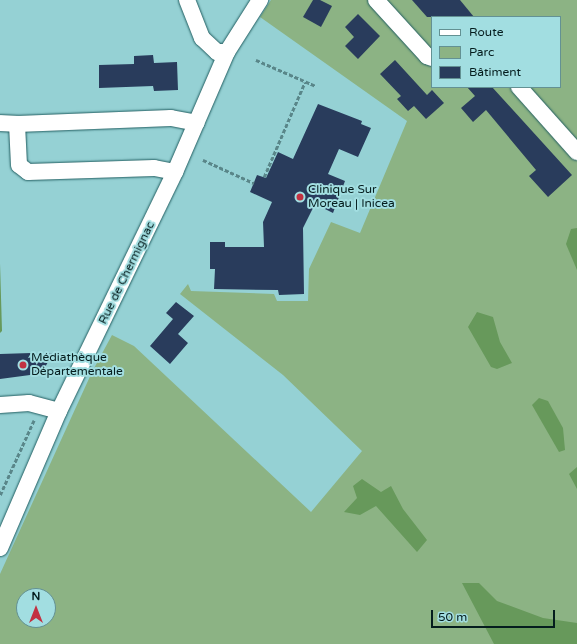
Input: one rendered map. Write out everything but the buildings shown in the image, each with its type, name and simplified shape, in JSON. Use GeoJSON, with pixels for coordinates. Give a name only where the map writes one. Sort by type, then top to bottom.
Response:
{"type":"FeatureCollection","features":[{"type":"Feature","properties":{"kind":"street"},"geometry":{"type":"LineString","coordinates":[[188,0],[202,38],[217,52],[227,52]]}},
{"type":"Feature","properties":{"kind":"street","name":"Rue de Chermignac"},"geometry":{"type":"LineString","coordinates":[[0,548],[59,411],[175,172],[227,52],[260,0]]}},
{"type":"Feature","properties":{"kind":"street"},"geometry":{"type":"LineString","coordinates":[[376,0],[427,56],[431,58]]}},
{"type":"Feature","properties":{"kind":"street"},"geometry":{"type":"LineString","coordinates":[[520,88],[577,152]]}},
{"type":"Feature","properties":{"kind":"street"},"geometry":{"type":"LineString","coordinates":[[0,123],[17,124],[171,118],[197,124]]}},
{"type":"Feature","properties":{"kind":"street"},"geometry":{"type":"LineString","coordinates":[[17,124],[19,165],[28,172],[154,168],[175,172]]}},
{"type":"Feature","properties":{"kind":"street"},"geometry":{"type":"LineString","coordinates":[[0,405],[29,403],[59,411]]}},
{"type":"Feature","properties":{"kind":"path"},"geometry":{"type":"LineString","coordinates":[[256,60],[316,86]]}},
{"type":"Feature","properties":{"kind":"path"},"geometry":{"type":"LineString","coordinates":[[264,177],[305,82]]}},
{"type":"Feature","properties":{"kind":"path"},"geometry":{"type":"LineString","coordinates":[[203,160],[254,182]]}},
{"type":"Feature","properties":{"kind":"path"},"geometry":{"type":"LineString","coordinates":[[0,495],[41,405]]}},
{"type":"Feature","properties":{"kind":"green space"},"geometry":{"type":"Polygon","coordinates":[[[271,0],[577,0],[577,644],[0,644],[0,574],[92,372],[112,335],[134,346],[311,512],[362,451],[283,375],[180,294],[188,284],[191,291],[274,294],[277,301],[308,301],[309,269],[331,222],[360,233],[407,121],[260,17],[271,0]]]}},
{"type":"Feature","properties":{"kind":"green space"},"geometry":{"type":"Polygon","coordinates":[[[577,228],[577,270],[566,244],[571,229],[577,228]]]}},
{"type":"Feature","properties":{"kind":"green space"},"geometry":{"type":"Polygon","coordinates":[[[0,263],[2,331],[0,333],[0,263]]]}},
{"type":"Feature","properties":{"kind":"green space"},"geometry":{"type":"Polygon","coordinates":[[[477,312],[493,317],[500,342],[512,363],[497,369],[491,367],[468,327],[477,312]]]}},
{"type":"Feature","properties":{"kind":"green space"},"geometry":{"type":"Polygon","coordinates":[[[539,398],[548,401],[563,428],[565,450],[559,452],[532,405],[539,398]]]}},
{"type":"Feature","properties":{"kind":"green space"},"geometry":{"type":"Polygon","coordinates":[[[577,467],[577,489],[569,474],[577,467]]]}},
{"type":"Feature","properties":{"kind":"green space"},"geometry":{"type":"Polygon","coordinates":[[[362,479],[381,492],[391,486],[403,509],[427,540],[417,552],[376,506],[360,515],[344,512],[357,498],[353,486],[362,479]]]}},
{"type":"Feature","properties":{"kind":"green space"},"geometry":{"type":"Polygon","coordinates":[[[462,583],[479,583],[497,601],[543,618],[577,623],[577,644],[494,644],[462,583]]]}},
{"type":"Feature","properties":{"kind":"place","name":"Clinique Sur Moreau | Inicea"},"geometry":{"type":"Point","coordinates":[300,197]}},
{"type":"Feature","properties":{"kind":"place","name":"Médiathèque Départementale"},"geometry":{"type":"Point","coordinates":[23,365]}}]}
